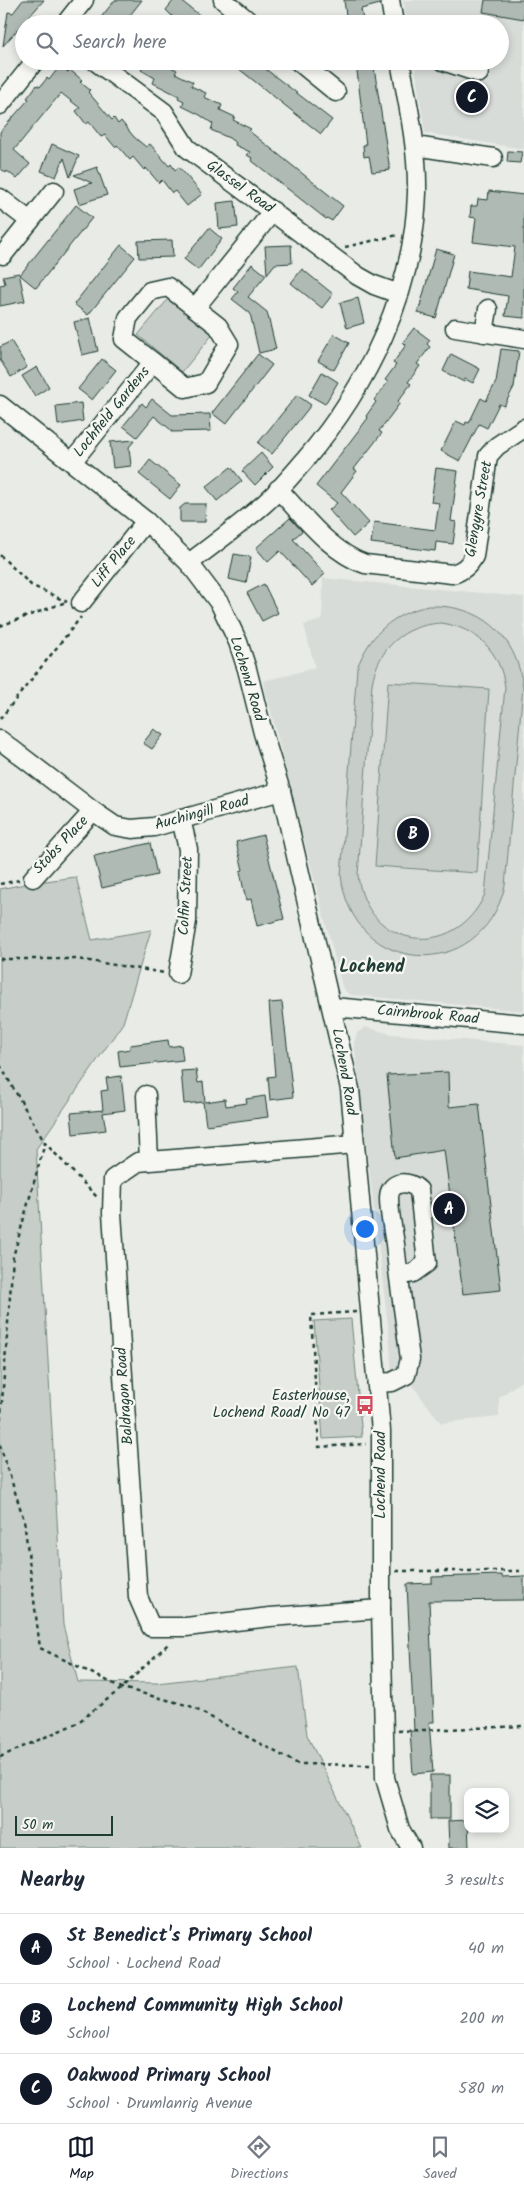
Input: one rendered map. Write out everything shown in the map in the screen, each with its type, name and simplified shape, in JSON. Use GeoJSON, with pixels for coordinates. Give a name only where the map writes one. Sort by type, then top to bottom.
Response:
{"type":"FeatureCollection","features":[{"type":"Feature","properties":{"kind":"street"},"geometry":{"type":"LineString","coordinates":[[72,15],[84,0]]}},
{"type":"Feature","properties":{"kind":"street"},"geometry":{"type":"LineString","coordinates":[[390,0],[392,15]]}},
{"type":"Feature","properties":{"kind":"street"},"geometry":{"type":"LineString","coordinates":[[228,1],[243,15]]}},
{"type":"Feature","properties":{"kind":"street"},"geometry":{"type":"LineString","coordinates":[[2,98],[27,70]]}},
{"type":"Feature","properties":{"kind":"street","name":"Glassel Road"},"geometry":{"type":"LineString","coordinates":[[107,70],[164,112],[187,148],[358,276],[399,294]]}},
{"type":"Feature","properties":{"kind":"street"},"geometry":{"type":"LineString","coordinates":[[315,70],[336,92]]}},
{"type":"Feature","properties":{"kind":"street"},"geometry":{"type":"LineString","coordinates":[[189,563],[264,504],[320,442],[368,370],[386,331],[408,261],[414,231],[417,192],[415,146],[402,70]]}},
{"type":"Feature","properties":{"kind":"street"},"geometry":{"type":"LineString","coordinates":[[470,70],[479,73]]}},
{"type":"Feature","properties":{"kind":"street"},"geometry":{"type":"LineString","coordinates":[[415,146],[494,158]]}},
{"type":"Feature","properties":{"kind":"street"},"geometry":{"type":"LineString","coordinates":[[3,255],[54,191]]}},
{"type":"Feature","properties":{"kind":"street"},"geometry":{"type":"LineString","coordinates":[[0,198],[30,220]]}},
{"type":"Feature","properties":{"kind":"street"},"geometry":{"type":"LineString","coordinates":[[195,308],[273,211]]}},
{"type":"Feature","properties":{"kind":"street","name":"Lochfield Gardens"},"geometry":{"type":"LineString","coordinates":[[168,287],[218,326],[229,344],[206,383],[185,388],[153,362],[124,339],[128,318],[150,291],[168,287]]}},
{"type":"Feature","properties":{"kind":"street"},"geometry":{"type":"LineString","coordinates":[[484,333],[488,308]]}},
{"type":"Feature","properties":{"kind":"street"},"geometry":{"type":"LineString","coordinates":[[455,328],[524,339]]}},
{"type":"Feature","properties":{"kind":"street","name":"Lochfield Gardens"},"geometry":{"type":"LineString","coordinates":[[72,462],[153,362]]}},
{"type":"Feature","properties":{"kind":"street","name":"Lochend Road"},"geometry":{"type":"LineString","coordinates":[[0,405],[146,521],[189,563],[210,589],[220,604],[238,642],[281,791],[350,1089],[381,1443],[381,1609],[384,1766],[385,1778],[400,1828],[410,1848]]}},
{"type":"Feature","properties":{"kind":"street","name":"Glengyre Street"},"geometry":{"type":"LineString","coordinates":[[278,489],[338,550],[356,561],[365,564],[452,574],[459,572],[471,563],[474,556],[488,456],[497,446],[524,428]]}},
{"type":"Feature","properties":{"kind":"street","name":"Liff Place"},"geometry":{"type":"LineString","coordinates":[[73,602],[146,521]]}},
{"type":"Feature","properties":{"kind":"street","name":"Auchingill Road"},"geometry":{"type":"LineString","coordinates":[[0,740],[97,815],[115,826],[132,829],[154,827],[281,791]]}},
{"type":"Feature","properties":{"kind":"street","name":"Stobs Place"},"geometry":{"type":"LineString","coordinates":[[33,878],[97,815]]}},
{"type":"Feature","properties":{"kind":"street","name":"Colfin Street"},"geometry":{"type":"LineString","coordinates":[[178,974],[187,921],[188,849],[181,819]]}},
{"type":"Feature","properties":{"kind":"street","name":"Cairnbrook Road"},"geometry":{"type":"LineString","coordinates":[[332,1007],[524,1024]]}},
{"type":"Feature","properties":{"kind":"street"},"geometry":{"type":"LineString","coordinates":[[146,1095],[149,1161]]}},
{"type":"Feature","properties":{"kind":"street","name":"Baldragon Road"},"geometry":{"type":"LineString","coordinates":[[355,1144],[138,1162],[113,1179],[112,1213],[138,1597],[151,1627],[186,1627],[270,1617],[381,1609]]}},
{"type":"Feature","properties":{"kind":"street"},"geometry":{"type":"LineString","coordinates":[[377,1383],[392,1382],[406,1376],[410,1359],[399,1276],[389,1197],[393,1187],[402,1182],[412,1183],[419,1190],[427,1263],[413,1273],[399,1276]]}},
{"type":"Feature","properties":{"kind":"path"},"geometry":{"type":"LineString","coordinates":[[326,252],[414,231]]}},
{"type":"Feature","properties":{"kind":"path"},"geometry":{"type":"LineString","coordinates":[[0,555],[31,585],[73,602],[85,612],[0,719]]}},
{"type":"Feature","properties":{"kind":"path"},"geometry":{"type":"LineString","coordinates":[[0,626],[73,602]]}},
{"type":"Feature","properties":{"kind":"path","name":"Stobs Place"},"geometry":{"type":"LineString","coordinates":[[0,884],[33,878]]}},
{"type":"Feature","properties":{"kind":"path"},"geometry":{"type":"LineString","coordinates":[[0,959],[77,959],[178,974]]}},
{"type":"Feature","properties":{"kind":"path"},"geometry":{"type":"LineString","coordinates":[[0,1065],[44,1143],[112,1213]]}},
{"type":"Feature","properties":{"kind":"path"},"geometry":{"type":"LineString","coordinates":[[0,1428],[13,1256],[44,1143]]}},
{"type":"Feature","properties":{"kind":"path"},"geometry":{"type":"LineString","coordinates":[[370,1312],[311,1315],[319,1447],[381,1443]]}},
{"type":"Feature","properties":{"kind":"path"},"geometry":{"type":"LineString","coordinates":[[0,1445],[24,1520],[40,1648],[122,1688],[190,1706],[298,1764],[384,1766]]}},
{"type":"Feature","properties":{"kind":"path"},"geometry":{"type":"LineString","coordinates":[[381,1571],[524,1571]]}},
{"type":"Feature","properties":{"kind":"path"},"geometry":{"type":"LineString","coordinates":[[0,1757],[77,1722],[122,1688],[186,1627]]}},
{"type":"Feature","properties":{"kind":"path"},"geometry":{"type":"LineString","coordinates":[[383,1731],[524,1726]]}},
{"type":"Feature","properties":{"kind":"shaded area"},"geometry":{"type":"Polygon","coordinates":[[[403,0],[524,0],[524,149],[425,133],[415,70],[509,70],[509,15],[406,15],[403,0]]]}},
{"type":"Feature","properties":{"kind":"shaded area"},"geometry":{"type":"Polygon","coordinates":[[[169,298],[213,334],[182,372],[138,335],[169,298]]]}},
{"type":"Feature","properties":{"kind":"shaded area"},"geometry":{"type":"Polygon","coordinates":[[[323,578],[524,597],[524,1011],[352,995],[346,992],[342,986],[263,681],[315,668],[304,625],[322,620],[323,578]]]}},
{"type":"Feature","properties":{"kind":"shaded area"},"geometry":{"type":"Polygon","coordinates":[[[428,606],[464,610],[480,617],[493,626],[513,652],[523,687],[505,886],[491,918],[471,940],[445,953],[418,956],[391,949],[367,933],[350,909],[341,875],[357,668],[369,645],[384,627],[393,620],[428,606]],[[441,623],[428,625],[415,628],[404,634],[387,649],[375,671],[372,684],[358,875],[365,900],[377,919],[394,931],[413,938],[434,937],[454,930],[471,916],[485,894],[505,687],[498,663],[485,643],[476,636],[454,626],[441,623]]]}},
{"type":"Feature","properties":{"kind":"shaded area"},"geometry":{"type":"Polygon","coordinates":[[[388,682],[489,689],[477,873],[375,866],[388,682]]]}},
{"type":"Feature","properties":{"kind":"shaded area"},"geometry":{"type":"Polygon","coordinates":[[[76,877],[92,940],[151,930],[123,1023],[36,1149],[63,1625],[78,1682],[157,1683],[298,1667],[307,1735],[362,1848],[0,1848],[0,889],[76,877]]]}},
{"type":"Feature","properties":{"kind":"shaded area"},"geometry":{"type":"Polygon","coordinates":[[[365,1027],[391,1034],[524,1045],[524,1379],[499,1398],[499,1417],[441,1423],[412,1385],[409,1384],[393,1389],[389,1334],[354,1042],[357,1033],[365,1027]]]}},
{"type":"Feature","properties":{"kind":"shaded area"},"geometry":{"type":"Polygon","coordinates":[[[351,1319],[362,1437],[323,1439],[314,1321],[351,1319]]]}},
{"type":"Feature","properties":{"kind":"building"},"geometry":{"type":"Polygon","coordinates":[[[23,0],[44,0],[31,15],[15,15],[15,33],[3,46],[8,12],[13,13],[23,0]]]}},
{"type":"Feature","properties":{"kind":"building"},"geometry":{"type":"Polygon","coordinates":[[[115,0],[142,0],[130,15],[103,15],[115,0]]]}},
{"type":"Feature","properties":{"kind":"building"},"geometry":{"type":"Polygon","coordinates":[[[174,0],[180,0],[199,15],[171,15],[166,10],[174,0]]]}},
{"type":"Feature","properties":{"kind":"building"},"geometry":{"type":"Polygon","coordinates":[[[344,0],[380,0],[380,4],[361,9],[362,15],[346,15],[344,0]]]}},
{"type":"Feature","properties":{"kind":"building"},"geometry":{"type":"Polygon","coordinates":[[[485,0],[524,0],[524,19],[483,12],[485,0]]]}},
{"type":"Feature","properties":{"kind":"building"},"geometry":{"type":"Polygon","coordinates":[[[57,70],[68,72],[70,70],[82,80],[80,82],[90,90],[88,92],[112,120],[114,118],[118,124],[121,121],[134,137],[146,147],[150,144],[169,166],[171,164],[175,170],[179,167],[202,194],[187,206],[175,191],[172,193],[162,180],[159,183],[133,157],[130,160],[105,135],[101,137],[89,122],[86,124],[76,111],[80,108],[61,93],[14,150],[30,164],[17,179],[7,171],[6,173],[0,168],[0,132],[29,99],[27,98],[37,85],[40,87],[47,78],[49,80],[57,70]]]}},
{"type":"Feature","properties":{"kind":"building"},"geometry":{"type":"Polygon","coordinates":[[[141,70],[177,70],[175,73],[193,82],[191,86],[206,93],[204,97],[222,105],[220,110],[235,117],[233,120],[251,129],[249,131],[343,206],[332,221],[326,219],[251,160],[252,158],[247,155],[250,152],[235,145],[236,143],[229,138],[211,130],[213,124],[182,106],[184,101],[178,98],[179,96],[153,83],[155,78],[141,70]]]}},
{"type":"Feature","properties":{"kind":"building"},"geometry":{"type":"Polygon","coordinates":[[[240,70],[267,70],[332,120],[321,134],[240,70]]]}},
{"type":"Feature","properties":{"kind":"building"},"geometry":{"type":"Polygon","coordinates":[[[357,70],[374,70],[390,170],[372,172],[369,156],[364,157],[363,145],[366,145],[357,70]]]}},
{"type":"Feature","properties":{"kind":"building"},"geometry":{"type":"Polygon","coordinates":[[[52,144],[79,156],[70,177],[64,158],[56,177],[41,171],[52,144]]]}},
{"type":"Feature","properties":{"kind":"building"},"geometry":{"type":"Polygon","coordinates":[[[508,151],[522,152],[520,163],[507,162],[508,151]]]}},
{"type":"Feature","properties":{"kind":"building"},"geometry":{"type":"Polygon","coordinates":[[[97,167],[107,195],[79,204],[74,189],[92,183],[74,175],[97,167]]]}},
{"type":"Feature","properties":{"kind":"building"},"geometry":{"type":"Polygon","coordinates":[[[489,191],[524,195],[524,318],[505,316],[508,296],[466,289],[468,271],[511,277],[515,247],[473,242],[476,218],[470,217],[471,206],[477,206],[478,199],[488,200],[489,191]]]}},
{"type":"Feature","properties":{"kind":"building"},"geometry":{"type":"Polygon","coordinates":[[[235,201],[238,227],[219,229],[217,203],[235,201]]]}},
{"type":"Feature","properties":{"kind":"building"},"geometry":{"type":"Polygon","coordinates":[[[76,205],[92,218],[36,288],[20,275],[76,205]]]}},
{"type":"Feature","properties":{"kind":"building"},"geometry":{"type":"Polygon","coordinates":[[[209,228],[222,239],[198,270],[184,259],[209,228]]]}},
{"type":"Feature","properties":{"kind":"building"},"geometry":{"type":"Polygon","coordinates":[[[172,240],[173,257],[139,258],[138,241],[172,240]]]}},
{"type":"Feature","properties":{"kind":"building"},"geometry":{"type":"Polygon","coordinates":[[[121,245],[135,257],[88,315],[74,304],[121,245]]]}},
{"type":"Feature","properties":{"kind":"building"},"geometry":{"type":"Polygon","coordinates":[[[291,245],[292,263],[275,264],[267,274],[265,246],[291,245]]]}},
{"type":"Feature","properties":{"kind":"building"},"geometry":{"type":"Polygon","coordinates":[[[436,249],[454,254],[436,318],[418,313],[436,249]]]}},
{"type":"Feature","properties":{"kind":"building"},"geometry":{"type":"Polygon","coordinates":[[[252,264],[266,275],[248,297],[267,312],[276,349],[259,353],[250,313],[232,299],[238,292],[233,288],[252,264]]]}},
{"type":"Feature","properties":{"kind":"building"},"geometry":{"type":"Polygon","coordinates":[[[302,269],[333,294],[322,308],[291,283],[302,269]]]}},
{"type":"Feature","properties":{"kind":"building"},"geometry":{"type":"Polygon","coordinates":[[[19,273],[25,301],[0,306],[0,285],[5,284],[3,276],[19,273]]]}},
{"type":"Feature","properties":{"kind":"building"},"geometry":{"type":"Polygon","coordinates":[[[358,298],[364,323],[347,328],[340,303],[358,298]]]}},
{"type":"Feature","properties":{"kind":"building"},"geometry":{"type":"Polygon","coordinates":[[[90,318],[98,351],[82,355],[74,322],[90,318]]]}},
{"type":"Feature","properties":{"kind":"building"},"geometry":{"type":"Polygon","coordinates":[[[414,328],[430,340],[427,344],[430,347],[417,364],[420,366],[408,382],[411,384],[398,401],[400,403],[379,431],[382,433],[354,469],[357,471],[341,492],[369,523],[353,537],[329,510],[337,503],[316,486],[368,418],[366,416],[376,402],[374,400],[388,382],[385,380],[396,365],[393,363],[406,345],[403,342],[414,328]]]}},
{"type":"Feature","properties":{"kind":"building"},"geometry":{"type":"Polygon","coordinates":[[[334,334],[349,343],[334,370],[318,361],[334,334]]]}},
{"type":"Feature","properties":{"kind":"building"},"geometry":{"type":"Polygon","coordinates":[[[11,341],[27,367],[11,377],[0,360],[0,347],[11,341]]]}},
{"type":"Feature","properties":{"kind":"building"},"geometry":{"type":"Polygon","coordinates":[[[501,349],[519,351],[514,387],[504,406],[499,404],[487,428],[479,424],[460,461],[441,451],[456,421],[465,425],[466,422],[469,423],[481,398],[486,401],[496,382],[501,349]]]}},
{"type":"Feature","properties":{"kind":"building"},"geometry":{"type":"Polygon","coordinates":[[[258,354],[272,365],[226,424],[212,413],[258,354]]]}},
{"type":"Feature","properties":{"kind":"building"},"geometry":{"type":"Polygon","coordinates":[[[451,354],[480,369],[473,383],[465,379],[464,382],[443,371],[451,354]]]}},
{"type":"Feature","properties":{"kind":"building"},"geometry":{"type":"Polygon","coordinates":[[[102,359],[116,370],[92,400],[78,389],[102,359]]]}},
{"type":"Feature","properties":{"kind":"building"},"geometry":{"type":"Polygon","coordinates":[[[37,367],[49,387],[35,396],[22,376],[37,367]]]}},
{"type":"Feature","properties":{"kind":"building"},"geometry":{"type":"Polygon","coordinates":[[[322,372],[338,382],[325,404],[309,395],[322,372]]]}},
{"type":"Feature","properties":{"kind":"building"},"geometry":{"type":"Polygon","coordinates":[[[297,395],[311,405],[272,454],[258,443],[297,395]]]}},
{"type":"Feature","properties":{"kind":"building"},"geometry":{"type":"Polygon","coordinates":[[[152,399],[172,415],[210,414],[211,431],[171,432],[154,416],[137,437],[123,426],[142,403],[146,407],[152,399]]]}},
{"type":"Feature","properties":{"kind":"building"},"geometry":{"type":"Polygon","coordinates":[[[81,403],[83,421],[58,425],[56,406],[81,403]]]}},
{"type":"Feature","properties":{"kind":"building"},"geometry":{"type":"Polygon","coordinates":[[[135,440],[129,447],[131,466],[113,468],[110,442],[135,440]]]}},
{"type":"Feature","properties":{"kind":"building"},"geometry":{"type":"Polygon","coordinates":[[[261,453],[273,467],[255,485],[242,471],[261,453]]]}},
{"type":"Feature","properties":{"kind":"building"},"geometry":{"type":"Polygon","coordinates":[[[150,460],[181,485],[170,499],[139,474],[150,460]]]}},
{"type":"Feature","properties":{"kind":"building"},"geometry":{"type":"Polygon","coordinates":[[[231,467],[242,481],[217,501],[206,487],[231,467]]]}},
{"type":"Feature","properties":{"kind":"building"},"geometry":{"type":"Polygon","coordinates":[[[436,468],[458,471],[451,521],[456,522],[453,544],[436,542],[435,551],[371,543],[374,522],[435,530],[439,503],[431,502],[436,468]]]}},
{"type":"Feature","properties":{"kind":"building"},"geometry":{"type":"Polygon","coordinates":[[[185,504],[206,504],[205,522],[180,522],[180,508],[185,504]]]}},
{"type":"Feature","properties":{"kind":"building"},"geometry":{"type":"Polygon","coordinates":[[[290,518],[302,531],[293,539],[325,574],[312,586],[280,551],[268,562],[256,548],[290,518]]]}},
{"type":"Feature","properties":{"kind":"building"},"geometry":{"type":"Polygon","coordinates":[[[234,554],[251,557],[246,583],[229,579],[234,554]]]}},
{"type":"Feature","properties":{"kind":"building"},"geometry":{"type":"Polygon","coordinates":[[[264,584],[278,613],[262,621],[247,593],[264,584]]]}},
{"type":"Feature","properties":{"kind":"building"},"geometry":{"type":"Polygon","coordinates":[[[154,729],[163,735],[152,749],[143,743],[154,729]]]}},
{"type":"Feature","properties":{"kind":"building"},"geometry":{"type":"Polygon","coordinates":[[[263,835],[284,919],[257,926],[251,899],[247,900],[244,891],[240,871],[243,870],[236,842],[263,835]]]}},
{"type":"Feature","properties":{"kind":"building"},"geometry":{"type":"Polygon","coordinates":[[[150,843],[157,875],[102,888],[94,856],[150,843]]]}},
{"type":"Feature","properties":{"kind":"building"},"geometry":{"type":"Polygon","coordinates":[[[282,1002],[293,1097],[270,1100],[268,1077],[275,1076],[269,1003],[282,1002]]]}},
{"type":"Feature","properties":{"kind":"building"},"geometry":{"type":"Polygon","coordinates":[[[168,1040],[169,1047],[181,1045],[183,1060],[120,1067],[118,1051],[130,1049],[130,1045],[168,1040]]]}},
{"type":"Feature","properties":{"kind":"building"},"geometry":{"type":"Polygon","coordinates":[[[196,1070],[198,1083],[203,1082],[205,1102],[225,1099],[226,1106],[247,1103],[246,1099],[265,1096],[268,1117],[206,1125],[203,1102],[184,1104],[181,1071],[196,1070]]]}},
{"type":"Feature","properties":{"kind":"building"},"geometry":{"type":"Polygon","coordinates":[[[448,1072],[449,1107],[479,1104],[501,1290],[463,1294],[444,1150],[395,1158],[387,1075],[448,1072]]]}},
{"type":"Feature","properties":{"kind":"building"},"geometry":{"type":"Polygon","coordinates":[[[121,1076],[125,1110],[103,1113],[106,1130],[73,1134],[71,1113],[103,1110],[101,1091],[108,1090],[106,1078],[121,1076]]]}},
{"type":"Feature","properties":{"kind":"building"},"geometry":{"type":"Polygon","coordinates":[[[502,1575],[502,1577],[524,1576],[524,1600],[429,1601],[434,1722],[429,1722],[433,1772],[413,1774],[410,1731],[414,1731],[407,1584],[432,1583],[432,1577],[502,1575]]]}},
{"type":"Feature","properties":{"kind":"building"},"geometry":{"type":"Polygon","coordinates":[[[430,1775],[450,1775],[450,1819],[430,1819],[430,1775]]]}},
{"type":"Feature","properties":{"kind":"building"},"geometry":{"type":"Polygon","coordinates":[[[464,1820],[464,1833],[468,1833],[469,1848],[449,1848],[448,1821],[464,1820]]]}},
{"type":"Feature","properties":{"kind":"place","name":"Oakwood Primary School"},"geometry":{"type":"Point","coordinates":[472,97]}},
{"type":"Feature","properties":{"kind":"place","name":"Lochend Community High School"},"geometry":{"type":"Point","coordinates":[413,834]}},
{"type":"Feature","properties":{"kind":"place","name":"St Benedict's Primary School"},"geometry":{"type":"Point","coordinates":[449,1209]}},
{"type":"Feature","properties":{"kind":"place","name":"Easterhouse, Lochend Road/ No 47"},"geometry":{"type":"Point","coordinates":[365,1405]}},
{"type":"Feature","properties":{"kind":"district","name":"Lochend"},"geometry":{"type":"Point","coordinates":[372,967]}}]}
